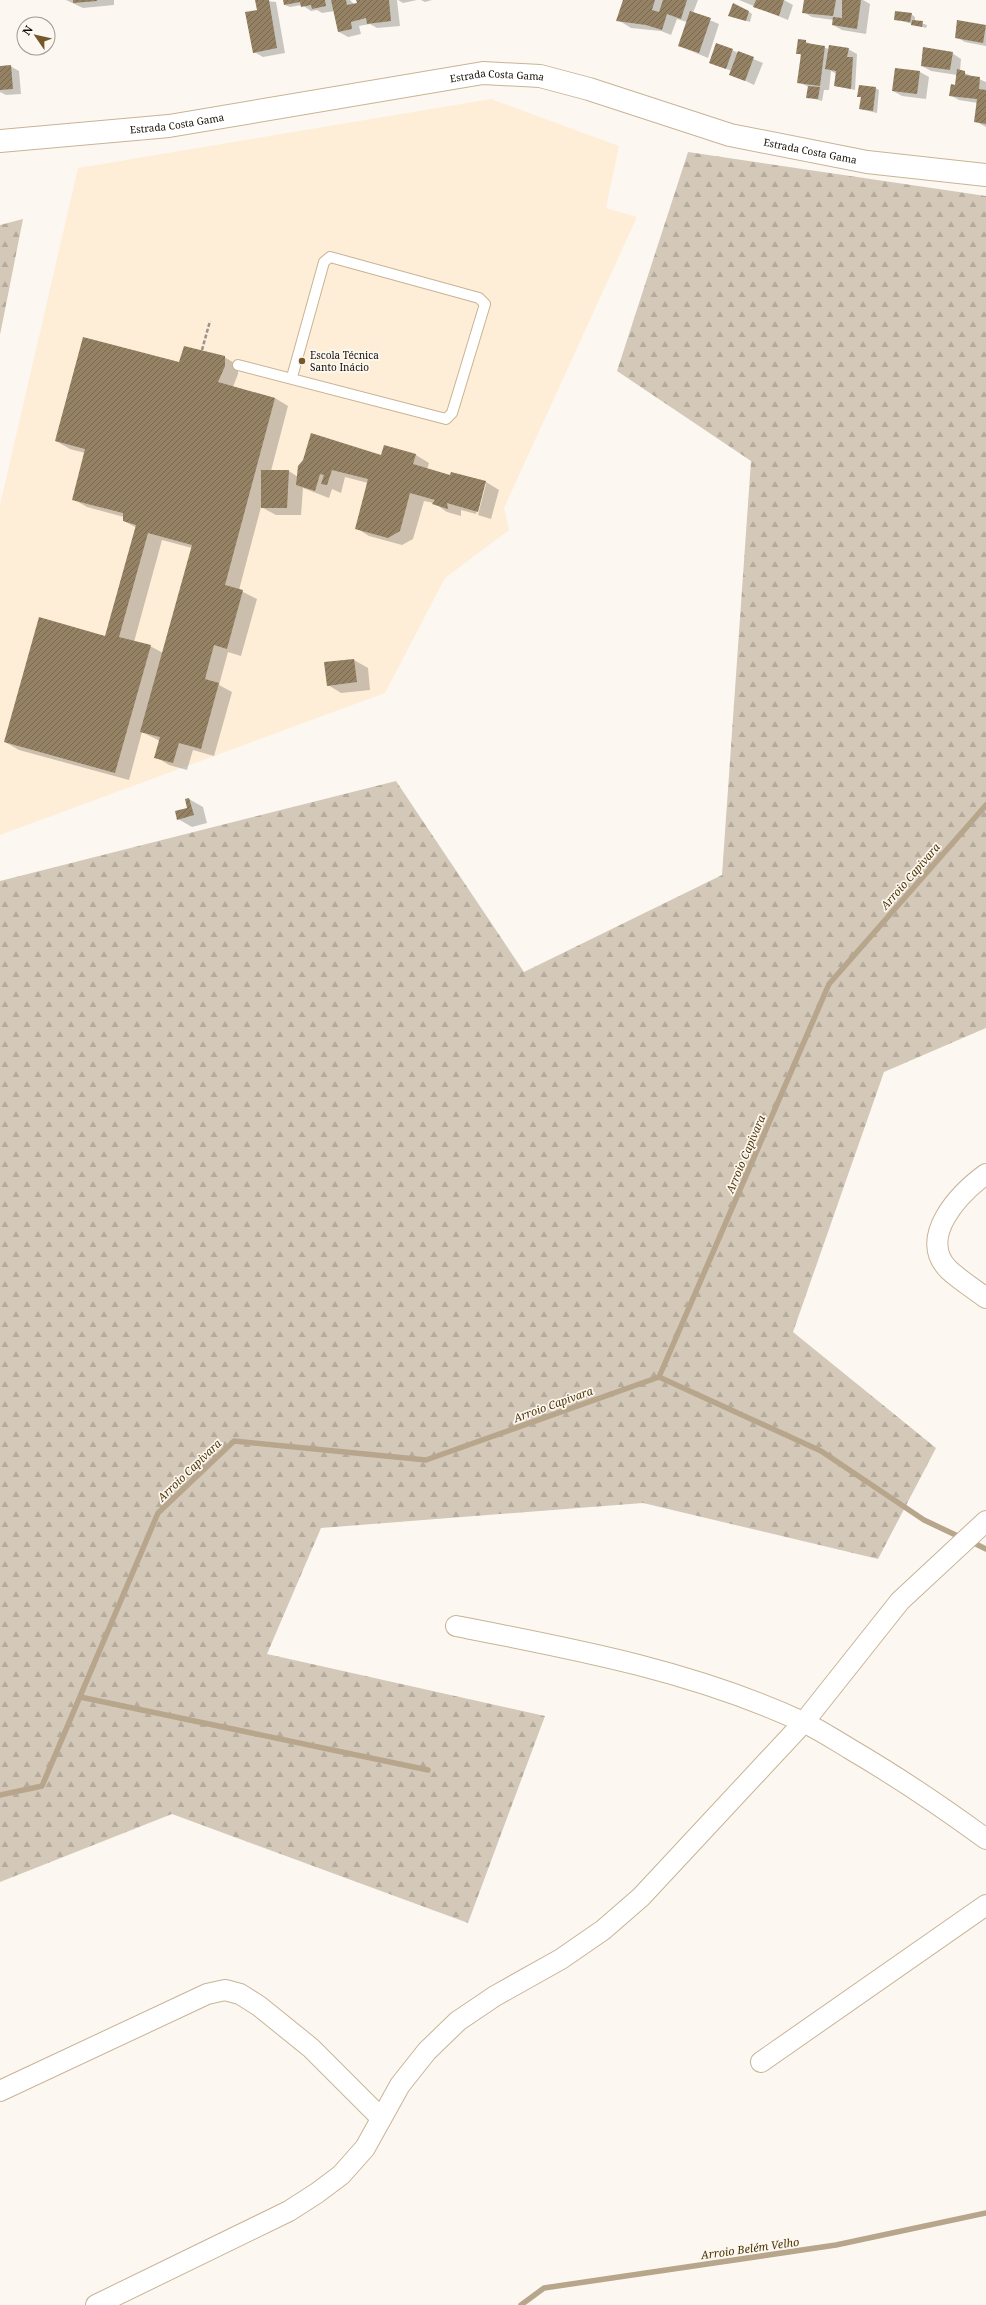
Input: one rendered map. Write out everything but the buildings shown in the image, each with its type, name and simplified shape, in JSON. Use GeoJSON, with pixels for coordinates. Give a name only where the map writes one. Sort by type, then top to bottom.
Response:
{"type":"FeatureCollection","features":[{"type":"Feature","properties":{"kind":"main road","name":"Estrada Costa Gama"},"geometry":{"type":"LineString","coordinates":[[0,141],[169,126],[483,73],[540,76],[589,89],[730,135],[867,162],[986,175]]}},
{"type":"Feature","properties":{"kind":"street"},"geometry":{"type":"LineString","coordinates":[[986,1174],[958,1201],[942,1220],[938,1233],[937,1244],[943,1261],[948,1269],[986,1298]]}},
{"type":"Feature","properties":{"kind":"street"},"geometry":{"type":"LineString","coordinates":[[96,2305],[289,2211],[318,2193],[341,2175],[365,2148],[404,2080],[427,2051],[458,2021],[495,1996],[561,1959],[603,1930],[641,1897],[804,1722],[900,1601],[986,1521]]}},
{"type":"Feature","properties":{"kind":"street"},"geometry":{"type":"LineString","coordinates":[[456,1626],[578,1649],[630,1661],[720,1689],[804,1722],[924,1793],[986,1839]]}},
{"type":"Feature","properties":{"kind":"street"},"geometry":{"type":"LineString","coordinates":[[761,2062],[986,1905]]}},
{"type":"Feature","properties":{"kind":"street"},"geometry":{"type":"LineString","coordinates":[[0,2091],[206,1994],[225,1990],[240,1994],[277,2020],[311,2048],[381,2118]]}},
{"type":"Feature","properties":{"kind":"lane"},"geometry":{"type":"LineString","coordinates":[[238,365],[446,418],[452,413],[484,304],[479,298],[330,257],[324,262],[292,378]]}},
{"type":"Feature","properties":{"kind":"path"},"geometry":{"type":"LineString","coordinates":[[202,350],[210,321]]}},
{"type":"Feature","properties":{"kind":"shaded area","name":"Escola Técnica Santo Inácio"},"geometry":{"type":"Polygon","coordinates":[[[491,99],[619,146],[606,208],[637,217],[504,508],[509,530],[445,578],[385,693],[0,835],[0,505],[78,168],[491,99]]]}},
{"type":"Feature","properties":{"kind":"green space"},"geometry":{"type":"Polygon","coordinates":[[[688,152],[986,196],[986,1028],[884,1072],[793,1332],[936,1448],[878,1559],[643,1503],[321,1528],[267,1654],[545,1716],[468,1923],[172,1814],[0,1882],[0,881],[396,781],[524,972],[722,875],[751,461],[617,371],[688,152]]]}},
{"type":"Feature","properties":{"kind":"green space"},"geometry":{"type":"Polygon","coordinates":[[[23,219],[0,335],[0,225],[23,219]]]}},
{"type":"Feature","properties":{"kind":"waterway","name":"Arroio Capivara"},"geometry":{"type":"LineString","coordinates":[[0,1795],[42,1786],[158,1513],[234,1441],[426,1460],[659,1377],[829,984],[986,805]]}},
{"type":"Feature","properties":{"kind":"waterway"},"geometry":{"type":"LineString","coordinates":[[659,1377],[821,1451],[924,1520],[962,1538]]}},
{"type":"Feature","properties":{"kind":"waterway"},"geometry":{"type":"LineString","coordinates":[[970,1541],[986,1549]]}},
{"type":"Feature","properties":{"kind":"waterway"},"geometry":{"type":"LineString","coordinates":[[80,1697],[428,1770]]}},
{"type":"Feature","properties":{"kind":"waterway","name":"Arroio Belém Velho"},"geometry":{"type":"LineString","coordinates":[[521,2305],[544,2288],[836,2245],[986,2213]]}},
{"type":"Feature","properties":{"kind":"place","name":"Escola Técnica Santo Inácio"},"geometry":{"type":"Point","coordinates":[302,361]}}]}
